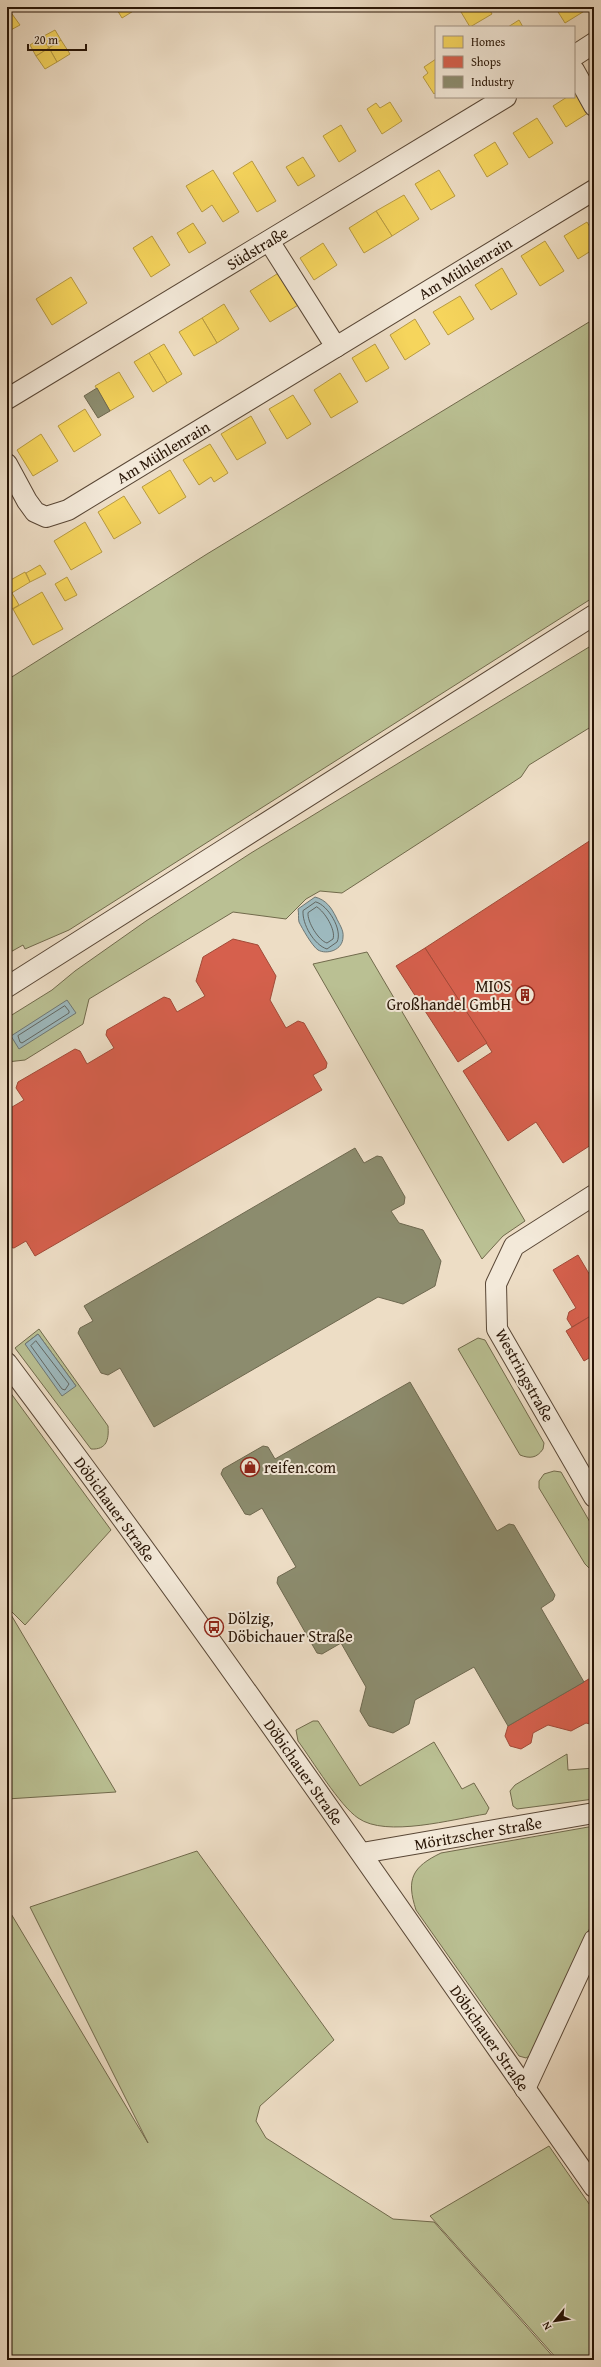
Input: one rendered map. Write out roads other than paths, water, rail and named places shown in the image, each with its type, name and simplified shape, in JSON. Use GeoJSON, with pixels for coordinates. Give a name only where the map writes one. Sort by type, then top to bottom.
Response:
{"type":"FeatureCollection","features":[{"type":"Feature","properties":{"kind":"street"},"geometry":{"type":"LineString","coordinates":[[575,55],[594,43]]}},
{"type":"Feature","properties":{"kind":"street"},"geometry":{"type":"LineString","coordinates":[[575,72],[594,106]]}},
{"type":"Feature","properties":{"kind":"street","name":"Südstraße"},"geometry":{"type":"LineString","coordinates":[[7,399],[504,98]]}},
{"type":"Feature","properties":{"kind":"street","name":"Am Mühlenrain"},"geometry":{"type":"LineString","coordinates":[[7,464],[35,512],[46,516],[68,510],[594,190]]}},
{"type":"Feature","properties":{"kind":"street"},"geometry":{"type":"LineString","coordinates":[[270,241],[336,347]]}},
{"type":"Feature","properties":{"kind":"street"},"geometry":{"type":"LineString","coordinates":[[7,987],[594,615]]}},
{"type":"Feature","properties":{"kind":"street","name":"Westringstraße"},"geometry":{"type":"LineString","coordinates":[[594,1195],[514,1246],[496,1284],[496,1298],[497,1329],[594,1497]]}},
{"type":"Feature","properties":{"kind":"street","name":"Döbichauer Straße"},"geometry":{"type":"LineString","coordinates":[[7,1363],[89,1472],[362,1853],[594,2187]]}},
{"type":"Feature","properties":{"kind":"street","name":"Möritzscher Straße"},"geometry":{"type":"LineString","coordinates":[[362,1853],[594,1813]]}},
{"type":"Feature","properties":{"kind":"street"},"geometry":{"type":"LineString","coordinates":[[526,2089],[588,1971],[594,1940]]}},
{"type":"Feature","properties":{"kind":"water"},"geometry":{"type":"Polygon","coordinates":[[[315,897],[325,902],[330,907],[343,932],[340,945],[330,952],[318,950],[307,937],[299,922],[298,909],[315,897]]]}},
{"type":"Feature","properties":{"kind":"water"},"geometry":{"type":"Polygon","coordinates":[[[67,1000],[76,1013],[19,1049],[11,1036],[67,1000]]]}},
{"type":"Feature","properties":{"kind":"water"},"geometry":{"type":"Polygon","coordinates":[[[38,1334],[76,1386],[62,1396],[25,1344],[38,1334]]]}},
{"type":"Feature","properties":{"kind":"place","name":"MIOS Großhandel GmbH"},"geometry":{"type":"Point","coordinates":[525,995]}},
{"type":"Feature","properties":{"kind":"place","name":"reifen.com"},"geometry":{"type":"Point","coordinates":[250,1467]}},
{"type":"Feature","properties":{"kind":"place","name":"Dölzig, Döbichauer Straße"},"geometry":{"type":"Point","coordinates":[214,1627]}}]}
